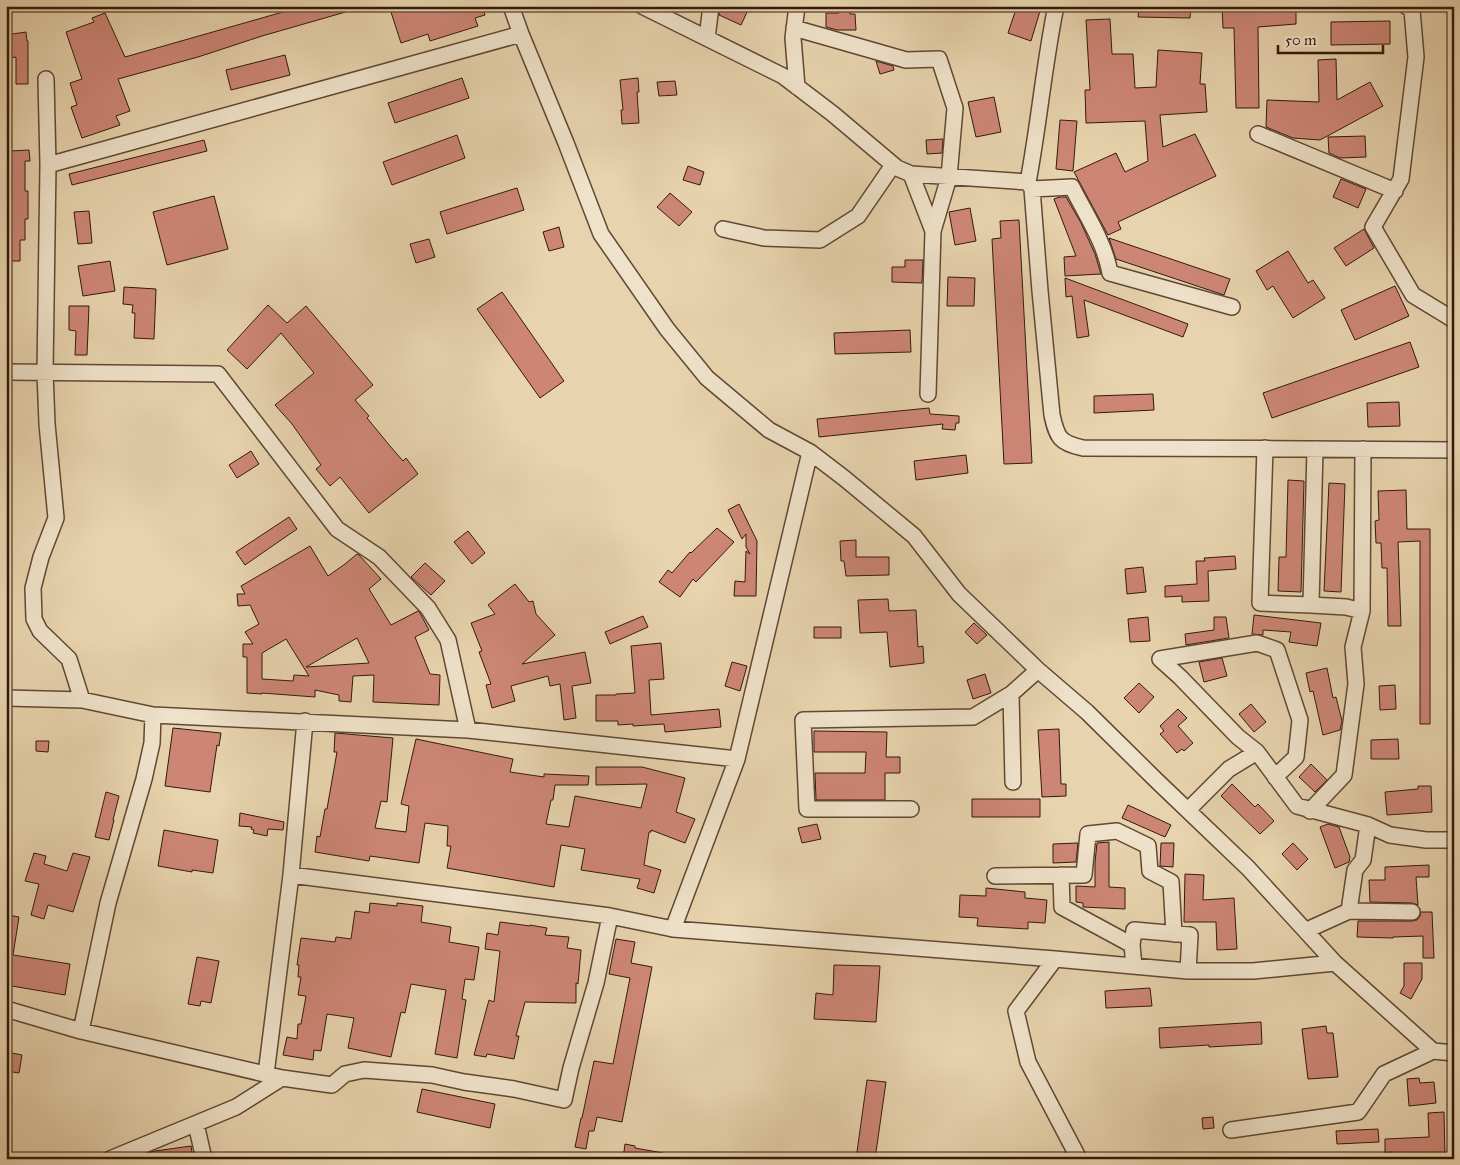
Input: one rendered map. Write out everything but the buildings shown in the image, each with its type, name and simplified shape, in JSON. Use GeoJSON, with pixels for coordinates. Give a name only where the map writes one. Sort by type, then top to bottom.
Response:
{"type":"FeatureCollection","features":[{"type":"Feature","properties":{"kind":"street"},"geometry":{"type":"LineString","coordinates":[[511,6],[601,234],[667,329],[708,378],[769,430],[810,452],[914,536],[959,594],[1038,670],[1087,712],[1248,868],[1335,962],[1433,1051]]}},
{"type":"Feature","properties":{"kind":"street"},"geometry":{"type":"LineString","coordinates":[[642,6],[784,76],[893,165],[911,174],[1072,188],[1102,247],[1108,261],[1110,273],[1232,307]]}},
{"type":"Feature","properties":{"kind":"street"},"geometry":{"type":"LineString","coordinates":[[707,38],[711,6]]}},
{"type":"Feature","properties":{"kind":"street"},"geometry":{"type":"LineString","coordinates":[[797,6],[793,38],[798,87]]}},
{"type":"Feature","properties":{"kind":"street"},"geometry":{"type":"LineString","coordinates":[[1056,6],[1049,43],[1030,185],[1052,414],[1060,438],[1068,445],[1083,448],[1454,450]]}},
{"type":"Feature","properties":{"kind":"street"},"geometry":{"type":"LineString","coordinates":[[1406,6],[1412,10],[1416,57],[1401,179],[1373,227],[1413,295],[1454,320]]}},
{"type":"Feature","properties":{"kind":"street"},"geometry":{"type":"LineString","coordinates":[[794,28],[906,60],[939,59],[954,108],[950,176],[933,231],[928,394]]}},
{"type":"Feature","properties":{"kind":"street"},"geometry":{"type":"LineString","coordinates":[[48,165],[521,34]]}},
{"type":"Feature","properties":{"kind":"street"},"geometry":{"type":"LineString","coordinates":[[46,79],[48,165],[45,372],[47,424],[56,518],[41,557],[33,588],[34,619],[40,631],[69,659],[82,700]]}},
{"type":"Feature","properties":{"kind":"street"},"geometry":{"type":"LineString","coordinates":[[1258,134],[1394,191]]}},
{"type":"Feature","properties":{"kind":"street"},"geometry":{"type":"LineString","coordinates":[[723,228],[764,238],[820,240],[858,216],[893,165]]}},
{"type":"Feature","properties":{"kind":"street"},"geometry":{"type":"LineString","coordinates":[[911,174],[933,231]]}},
{"type":"Feature","properties":{"kind":"street"},"geometry":{"type":"LineString","coordinates":[[6,372],[218,374],[338,529],[379,557],[428,608],[448,640],[468,730]]}},
{"type":"Feature","properties":{"kind":"street"},"geometry":{"type":"LineString","coordinates":[[1265,448],[1260,602],[1346,607],[1362,611]]}},
{"type":"Feature","properties":{"kind":"street"},"geometry":{"type":"LineString","coordinates":[[1310,811],[1344,776],[1356,684],[1353,647],[1362,611],[1363,449]]}},
{"type":"Feature","properties":{"kind":"street"},"geometry":{"type":"LineString","coordinates":[[1310,605],[1315,450]]}},
{"type":"Feature","properties":{"kind":"street"},"geometry":{"type":"LineString","coordinates":[[673,929],[738,759],[810,452]]}},
{"type":"Feature","properties":{"kind":"street"},"geometry":{"type":"LineString","coordinates":[[1275,777],[1296,757],[1300,720],[1277,650],[1257,643],[1160,659],[1238,737],[1257,752],[1275,777],[1298,806],[1310,811],[1368,825],[1390,835],[1426,840],[1454,840]]}},
{"type":"Feature","properties":{"kind":"street"},"geometry":{"type":"LineString","coordinates":[[910,809],[807,809],[803,720],[973,717],[1011,694],[1038,670]]}},
{"type":"Feature","properties":{"kind":"street"},"geometry":{"type":"LineString","coordinates":[[1011,694],[1012,782]]}},
{"type":"Feature","properties":{"kind":"street"},"geometry":{"type":"LineString","coordinates":[[6,698],[82,700],[153,715],[468,730],[738,759]]}},
{"type":"Feature","properties":{"kind":"street"},"geometry":{"type":"LineString","coordinates":[[81,1031],[108,903],[144,778],[152,743],[153,715]]}},
{"type":"Feature","properties":{"kind":"street"},"geometry":{"type":"LineString","coordinates":[[266,1074],[291,875],[305,721]]}},
{"type":"Feature","properties":{"kind":"street"},"geometry":{"type":"LineString","coordinates":[[1188,810],[1229,770],[1257,752]]}},
{"type":"Feature","properties":{"kind":"street"},"geometry":{"type":"LineString","coordinates":[[1349,911],[1355,870],[1364,860],[1368,825]]}},
{"type":"Feature","properties":{"kind":"street"},"geometry":{"type":"LineString","coordinates":[[994,876],[1084,875],[1088,834],[1117,831],[1148,846],[1150,871],[1171,882],[1174,934]]}},
{"type":"Feature","properties":{"kind":"street"},"geometry":{"type":"LineString","coordinates":[[291,875],[610,916],[673,929],[1188,971],[1253,972],[1335,962]]}},
{"type":"Feature","properties":{"kind":"street"},"geometry":{"type":"LineString","coordinates":[[1061,875],[1062,907],[1132,945]]}},
{"type":"Feature","properties":{"kind":"street"},"geometry":{"type":"LineString","coordinates":[[1307,930],[1349,911],[1412,912]]}},
{"type":"Feature","properties":{"kind":"street"},"geometry":{"type":"LineString","coordinates":[[6,1009],[81,1031],[282,1078],[332,1085],[345,1074],[364,1070],[432,1075],[564,1100],[571,1068],[596,984],[610,916]]}},
{"type":"Feature","properties":{"kind":"street"},"geometry":{"type":"LineString","coordinates":[[1134,966],[1132,945],[1134,930],[1190,935],[1188,971]]}},
{"type":"Feature","properties":{"kind":"street"},"geometry":{"type":"LineString","coordinates":[[1056,959],[1016,1011],[1028,1062],[1079,1159]]}},
{"type":"Feature","properties":{"kind":"street"},"geometry":{"type":"LineString","coordinates":[[1232,1130],[1358,1112],[1384,1074],[1433,1051],[1454,1053]]}},
{"type":"Feature","properties":{"kind":"street"},"geometry":{"type":"LineString","coordinates":[[110,1159],[236,1107],[282,1078]]}},
{"type":"Feature","properties":{"kind":"street"},"geometry":{"type":"LineString","coordinates":[[196,1124],[204,1159]]}}]}
